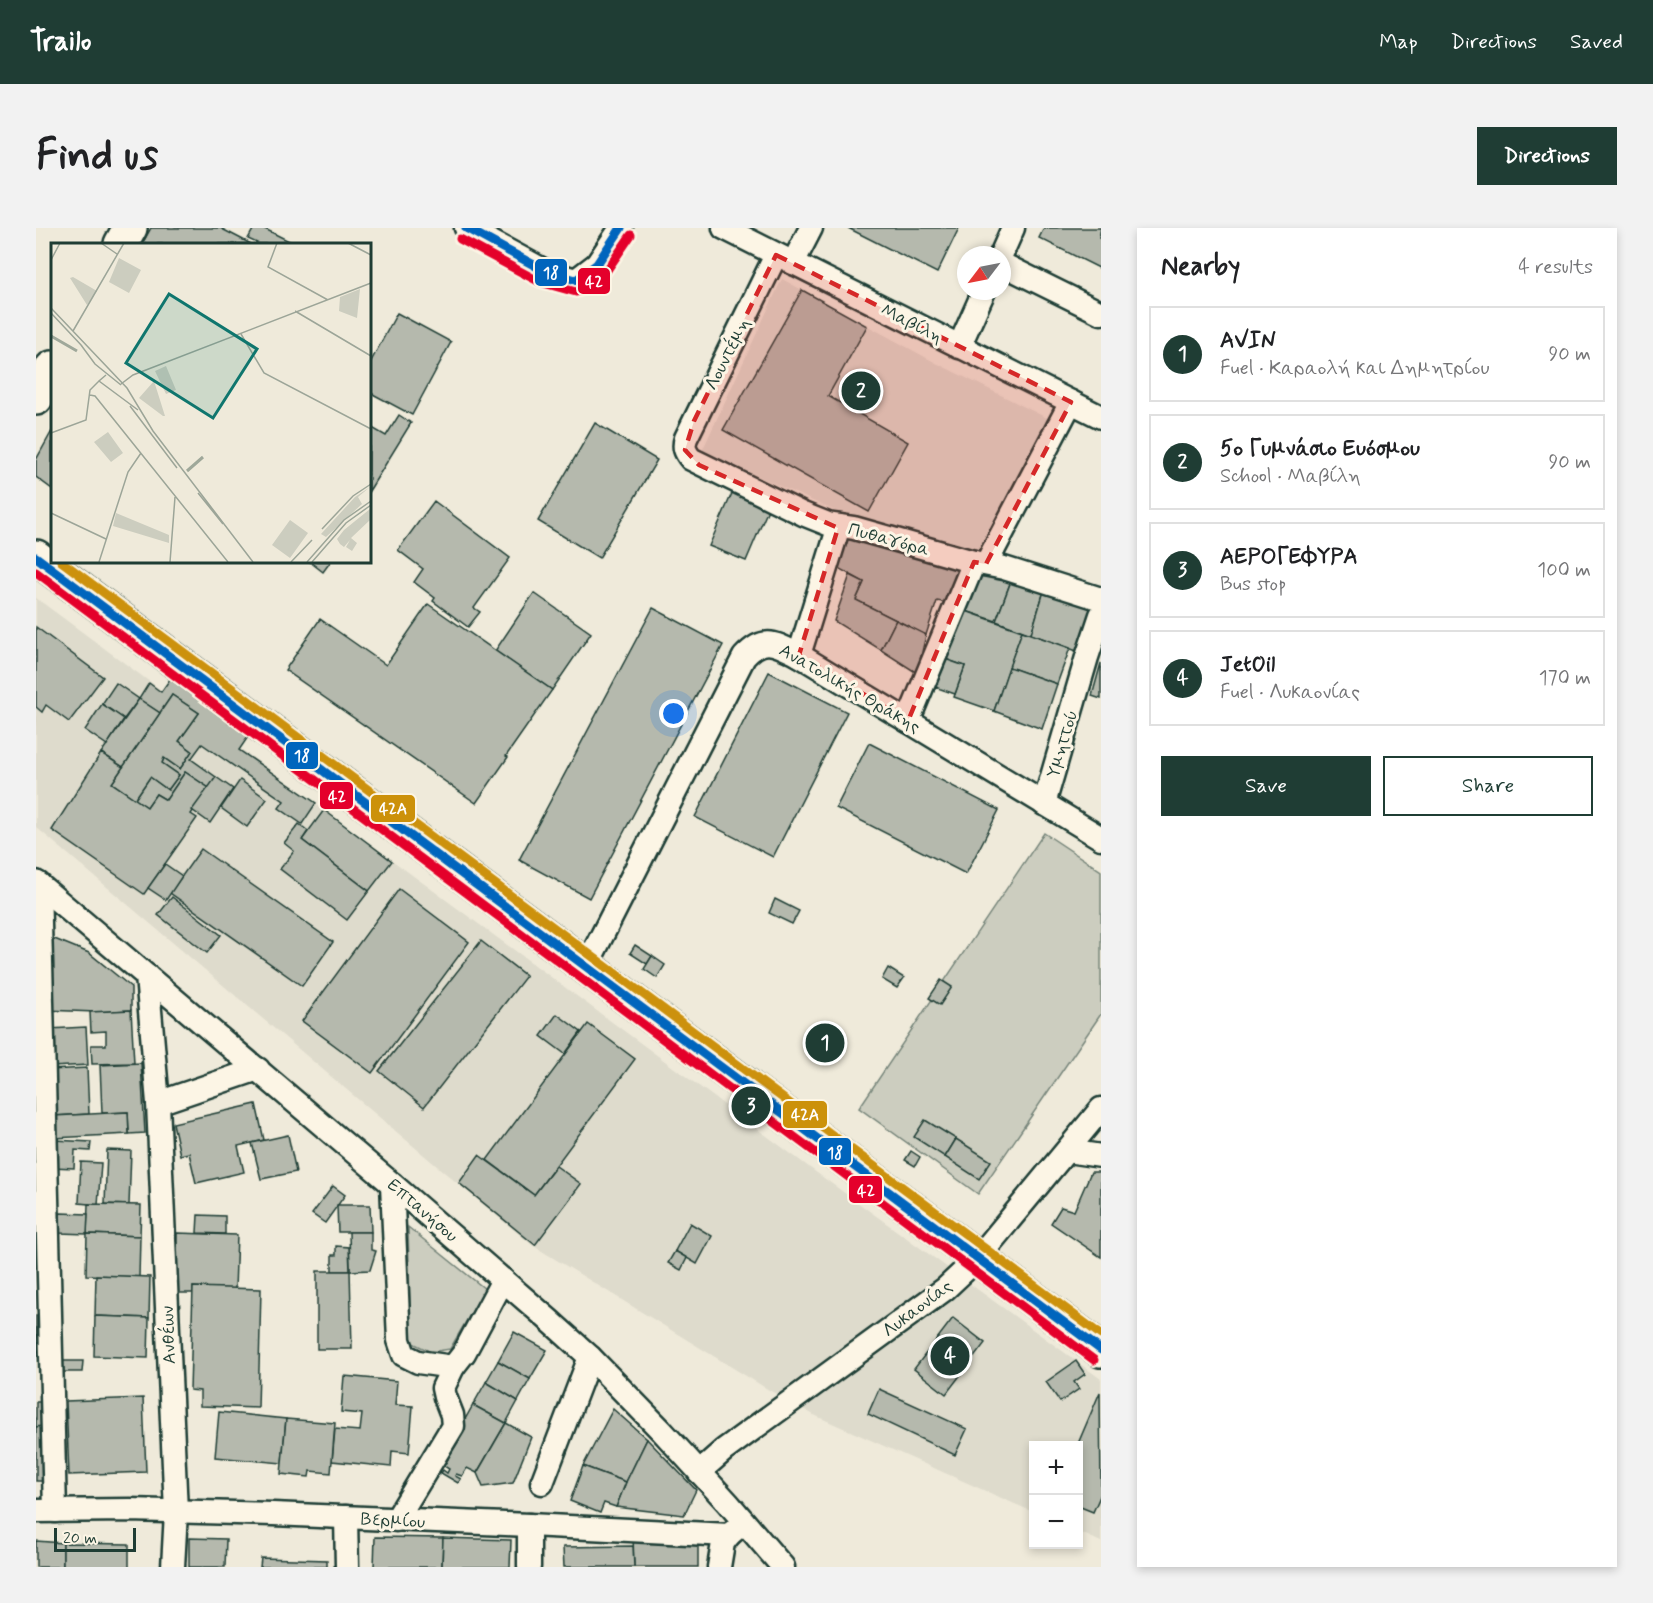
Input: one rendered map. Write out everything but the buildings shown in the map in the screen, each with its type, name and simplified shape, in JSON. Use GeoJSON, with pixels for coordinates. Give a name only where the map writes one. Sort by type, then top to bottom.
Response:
{"type":"FeatureCollection","features":[{"type":"Feature","properties":{"kind":"main road"},"geometry":{"type":"LineString","coordinates":[[121,243],[130,228]]}},
{"type":"Feature","properties":{"kind":"main road"},"geometry":{"type":"LineString","coordinates":[[36,398],[51,370]]}},
{"type":"Feature","properties":{"kind":"main road"},"geometry":{"type":"LineString","coordinates":[[36,557],[1101,1350]]}},
{"type":"Feature","properties":{"kind":"street"},"geometry":{"type":"LineString","coordinates":[[466,228],[545,271],[576,280],[597,264],[621,228]]}},
{"type":"Feature","properties":{"kind":"street","name":"Μαβίλη"},"geometry":{"type":"LineString","coordinates":[[724,228],[1101,417]]}},
{"type":"Feature","properties":{"kind":"street","name":"Λουντέμη"},"geometry":{"type":"LineString","coordinates":[[687,454],[684,445],[694,421],[784,259],[811,228]]}},
{"type":"Feature","properties":{"kind":"street"},"geometry":{"type":"LineString","coordinates":[[1005,246],[1013,228]]}},
{"type":"Feature","properties":{"kind":"street"},"geometry":{"type":"LineString","coordinates":[[1011,268],[1101,313]]}},
{"type":"Feature","properties":{"kind":"street"},"geometry":{"type":"LineString","coordinates":[[959,347],[980,300]]}},
{"type":"Feature","properties":{"kind":"street"},"geometry":{"type":"LineString","coordinates":[[908,720],[980,563],[1071,402]]}},
{"type":"Feature","properties":{"kind":"street","name":"Πυθαγόρα"},"geometry":{"type":"LineString","coordinates":[[687,454],[699,465],[828,524],[854,528],[1101,599]]}},
{"type":"Feature","properties":{"kind":"street"},"geometry":{"type":"LineString","coordinates":[[799,655],[839,526]]}},
{"type":"Feature","properties":{"kind":"street","name":"Υμηττού"},"geometry":{"type":"LineString","coordinates":[[1044,804],[1101,615]]}},
{"type":"Feature","properties":{"kind":"street","name":"Ανατολικής Θράκης"},"geometry":{"type":"LineString","coordinates":[[586,968],[744,657],[761,642],[785,648],[799,655],[1101,838]]}},
{"type":"Feature","properties":{"kind":"street"},"geometry":{"type":"LineString","coordinates":[[38,883],[46,1511]]}},
{"type":"Feature","properties":{"kind":"street","name":"Επτανήσου"},"geometry":{"type":"LineString","coordinates":[[38,883],[392,1184],[590,1357],[699,1472],[736,1528],[783,1567]]}},
{"type":"Feature","properties":{"kind":"street","name":"Ανθέων"},"geometry":{"type":"LineString","coordinates":[[147,976],[158,1103],[176,1512],[173,1567]]}},
{"type":"Feature","properties":{"kind":"street"},"geometry":{"type":"LineString","coordinates":[[158,1103],[258,1070]]}},
{"type":"Feature","properties":{"kind":"street","name":"Λυκαονίας"},"geometry":{"type":"LineString","coordinates":[[699,1472],[724,1450],[945,1289],[977,1259],[1101,1109]]}},
{"type":"Feature","properties":{"kind":"street"},"geometry":{"type":"LineString","coordinates":[[1067,1151],[1101,1156]]}},
{"type":"Feature","properties":{"kind":"street"},"geometry":{"type":"LineString","coordinates":[[392,1184],[399,1340],[404,1355],[418,1362],[453,1367]]}},
{"type":"Feature","properties":{"kind":"street"},"geometry":{"type":"LineString","coordinates":[[396,1520],[453,1426],[453,1415],[443,1388],[503,1280]]}},
{"type":"Feature","properties":{"kind":"street"},"geometry":{"type":"LineString","coordinates":[[542,1483],[590,1357]]}},
{"type":"Feature","properties":{"kind":"street","name":"Βερμίου"},"geometry":{"type":"LineString","coordinates":[[46,1511],[130,1510],[530,1525],[736,1528]]}},
{"type":"Feature","properties":{"kind":"street"},"geometry":{"type":"LineString","coordinates":[[346,1517],[347,1567]]}},
{"type":"Feature","properties":{"kind":"street"},"geometry":{"type":"LineString","coordinates":[[529,1567],[530,1525]]}},
{"type":"Feature","properties":{"kind":"street"},"geometry":{"type":"LineString","coordinates":[[719,1567],[723,1542],[736,1528]]}},
{"type":"Feature","properties":{"kind":"highlighted area"},"geometry":{"type":"Polygon","coordinates":[[[776,255],[1071,402],[986,564],[974,562],[908,721],[799,655],[838,528],[699,465],[685,450],[694,421],[776,255]]]}},
{"type":"Feature","properties":{"kind":"shaded area"},"geometry":{"type":"Polygon","coordinates":[[[782,279],[936,363],[1049,419],[982,552],[846,516],[702,451],[782,279]]]}},
{"type":"Feature","properties":{"kind":"shaded area"},"geometry":{"type":"Polygon","coordinates":[[[36,598],[817,1173],[1101,1379],[1101,1542],[1083,1534],[1083,1441],[1029,1441],[1029,1510],[814,1415],[769,1390],[532,1245],[36,827],[36,598]]]}},
{"type":"Feature","properties":{"kind":"shaded area"},"geometry":{"type":"Polygon","coordinates":[[[1044,833],[1101,871],[1101,1014],[978,1194],[859,1108],[1044,833]]]}},
{"type":"Feature","properties":{"kind":"shaded area"},"geometry":{"type":"Polygon","coordinates":[[[408,1227],[485,1289],[450,1349],[431,1352],[411,1342],[408,1227]]]}},
{"type":"Feature","properties":{"kind":"transit line","name":"18"},"geometry":{"type":"LineString","coordinates":[[466,228],[545,271],[576,280],[597,264],[621,228]]}},
{"type":"Feature","properties":{"kind":"transit line","name":"42"},"geometry":{"type":"LineString","coordinates":[[460,239],[540,282],[576,292],[605,273],[631,235]]}},
{"type":"Feature","properties":{"kind":"transit line","name":"18"},"geometry":{"type":"LineString","coordinates":[[36,557],[1101,1350]]}},
{"type":"Feature","properties":{"kind":"transit line","name":"42Α"},"geometry":{"type":"LineString","coordinates":[[62,562],[1101,1335]]}},
{"type":"Feature","properties":{"kind":"transit line","name":"42"},"geometry":{"type":"LineString","coordinates":[[36,572],[1094,1360]]}},
{"type":"Feature","properties":{"kind":"place","name":"5ο Γυμνάσιο Ευόσμου"},"geometry":{"type":"Point","coordinates":[861,391]}},
{"type":"Feature","properties":{"kind":"place","name":"AVIN"},"geometry":{"type":"Point","coordinates":[825,1043]}},
{"type":"Feature","properties":{"kind":"place","name":"ΑΕΡΟΓΕΦΥΡΑ"},"geometry":{"type":"Point","coordinates":[751,1106]}},
{"type":"Feature","properties":{"kind":"place","name":"JetOil"},"geometry":{"type":"Point","coordinates":[950,1356]}}]}
